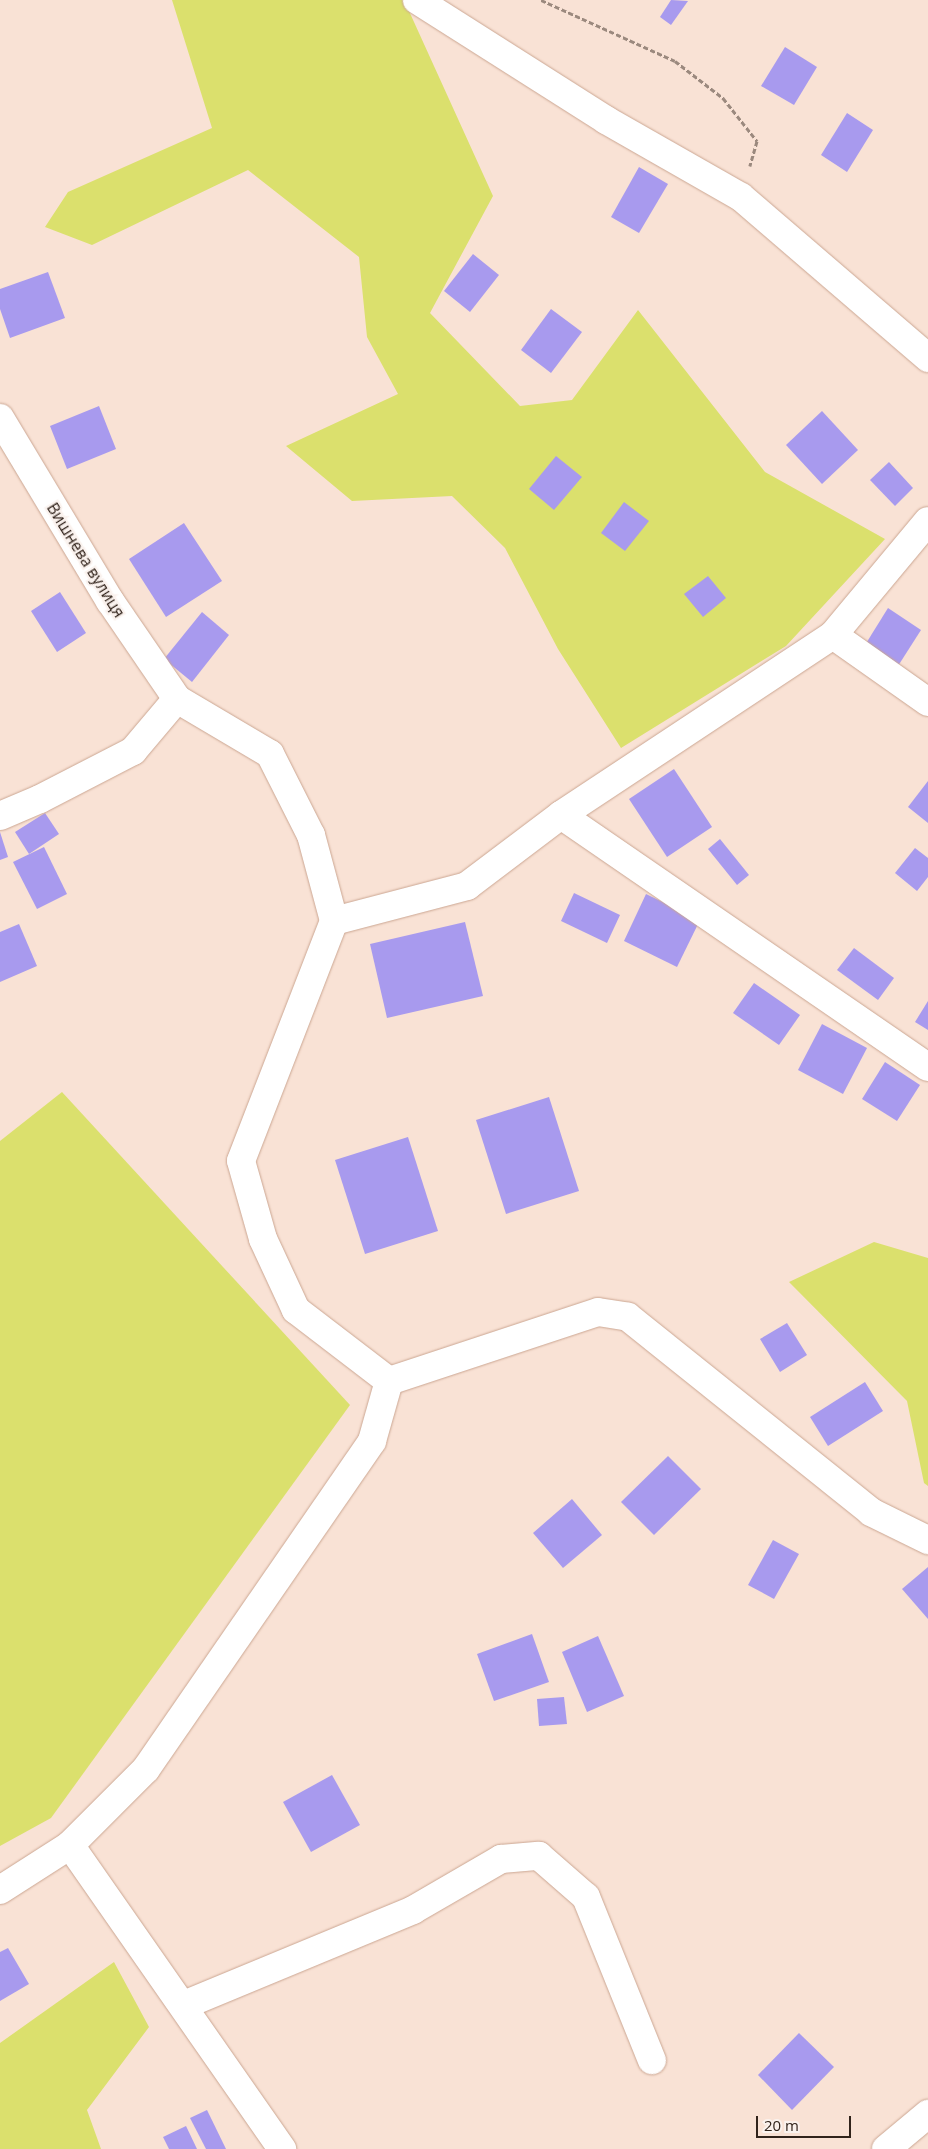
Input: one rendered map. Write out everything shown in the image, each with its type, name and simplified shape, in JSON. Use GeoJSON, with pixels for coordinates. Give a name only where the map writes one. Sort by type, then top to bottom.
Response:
{"type":"FeatureCollection","features":[{"type":"Feature","properties":{"kind":"street"},"geometry":{"type":"LineString","coordinates":[[417,0],[606,120],[741,197],[928,358]]}},
{"type":"Feature","properties":{"kind":"street","name":"Вишнева вулиця"},"geometry":{"type":"LineString","coordinates":[[0,418],[110,601],[177,700]]}},
{"type":"Feature","properties":{"kind":"street"},"geometry":{"type":"LineString","coordinates":[[334,921],[467,886],[560,815],[833,636],[928,521]]}},
{"type":"Feature","properties":{"kind":"street"},"geometry":{"type":"LineString","coordinates":[[833,636],[928,702]]}},
{"type":"Feature","properties":{"kind":"street"},"geometry":{"type":"LineString","coordinates":[[0,816],[40,799],[134,751],[177,700],[270,754],[311,835],[334,921],[241,1161],[264,1239],[296,1310],[388,1381]]}},
{"type":"Feature","properties":{"kind":"street"},"geometry":{"type":"LineString","coordinates":[[560,815],[928,1067]]}},
{"type":"Feature","properties":{"kind":"street"},"geometry":{"type":"LineString","coordinates":[[388,1381],[598,1312],[628,1317],[872,1512],[928,1540]]}},
{"type":"Feature","properties":{"kind":"street"},"geometry":{"type":"LineString","coordinates":[[0,1890],[70,1844],[146,1769],[372,1441],[388,1381]]}},
{"type":"Feature","properties":{"kind":"street"},"geometry":{"type":"LineString","coordinates":[[70,1844],[184,2005],[282,2149]]}},
{"type":"Feature","properties":{"kind":"street"},"geometry":{"type":"LineString","coordinates":[[184,2005],[413,1910],[501,1859],[540,1856],[586,1897],[652,2060]]}},
{"type":"Feature","properties":{"kind":"street"},"geometry":{"type":"LineString","coordinates":[[886,2149],[928,2114]]}},
{"type":"Feature","properties":{"kind":"path"},"geometry":{"type":"LineString","coordinates":[[541,0],[675,61],[723,98],[757,141],[741,197]]}},
{"type":"Feature","properties":{"kind":"green space"},"geometry":{"type":"Polygon","coordinates":[[[172,0],[404,0],[493,196],[430,313],[520,406],[572,400],[638,310],[765,472],[885,539],[786,646],[621,748],[558,649],[505,548],[452,496],[352,501],[286,446],[398,394],[367,337],[359,257],[248,170],[92,245],[45,227],[68,192],[212,128],[172,0]]]}},
{"type":"Feature","properties":{"kind":"green space"},"geometry":{"type":"Polygon","coordinates":[[[62,1092],[350,1405],[51,1818],[0,1846],[0,1141],[62,1092]]]}},
{"type":"Feature","properties":{"kind":"green space"},"geometry":{"type":"Polygon","coordinates":[[[874,1242],[928,1258],[928,1486],[924,1483],[907,1401],[789,1282],[874,1242]]]}},
{"type":"Feature","properties":{"kind":"green space"},"geometry":{"type":"Polygon","coordinates":[[[114,1962],[149,2027],[87,2110],[101,2149],[0,2149],[0,2043],[114,1962]]]}},
{"type":"Feature","properties":{"kind":"building"},"geometry":{"type":"Polygon","coordinates":[[[671,0],[688,1],[671,25],[660,17],[671,0]]]}},
{"type":"Feature","properties":{"kind":"building"},"geometry":{"type":"Polygon","coordinates":[[[785,47],[817,67],[794,105],[761,86],[785,47]]]}},
{"type":"Feature","properties":{"kind":"building"},"geometry":{"type":"Polygon","coordinates":[[[847,113],[873,130],[847,172],[821,155],[847,113]]]}},
{"type":"Feature","properties":{"kind":"building"},"geometry":{"type":"Polygon","coordinates":[[[639,167],[668,184],[639,233],[611,217],[639,167]]]}},
{"type":"Feature","properties":{"kind":"building"},"geometry":{"type":"Polygon","coordinates":[[[473,254],[499,275],[470,312],[444,291],[473,254]]]}},
{"type":"Feature","properties":{"kind":"building"},"geometry":{"type":"Polygon","coordinates":[[[48,272],[65,318],[10,338],[0,309],[0,289],[48,272]]]}},
{"type":"Feature","properties":{"kind":"building"},"geometry":{"type":"Polygon","coordinates":[[[551,309],[582,332],[551,373],[521,350],[551,309]]]}},
{"type":"Feature","properties":{"kind":"building"},"geometry":{"type":"Polygon","coordinates":[[[99,406],[116,449],[67,469],[50,426],[99,406]]]}},
{"type":"Feature","properties":{"kind":"building"},"geometry":{"type":"Polygon","coordinates":[[[822,411],[858,450],[822,484],[786,445],[822,411]]]}},
{"type":"Feature","properties":{"kind":"building"},"geometry":{"type":"Polygon","coordinates":[[[556,456],[582,477],[554,510],[529,489],[556,456]]]}},
{"type":"Feature","properties":{"kind":"building"},"geometry":{"type":"Polygon","coordinates":[[[889,462],[913,488],[895,506],[870,480],[889,462]]]}},
{"type":"Feature","properties":{"kind":"building"},"geometry":{"type":"Polygon","coordinates":[[[624,502],[649,521],[625,551],[601,533],[624,502]]]}},
{"type":"Feature","properties":{"kind":"building"},"geometry":{"type":"Polygon","coordinates":[[[184,523],[222,581],[166,617],[129,559],[184,523]]]}},
{"type":"Feature","properties":{"kind":"building"},"geometry":{"type":"Polygon","coordinates":[[[708,576],[726,598],[703,617],[684,594],[708,576]]]}},
{"type":"Feature","properties":{"kind":"building"},"geometry":{"type":"Polygon","coordinates":[[[60,592],[86,633],[57,652],[31,611],[60,592]]]}},
{"type":"Feature","properties":{"kind":"building"},"geometry":{"type":"Polygon","coordinates":[[[888,608],[921,630],[898,666],[865,645],[888,608]]]}},
{"type":"Feature","properties":{"kind":"building"},"geometry":{"type":"Polygon","coordinates":[[[202,612],[229,635],[192,682],[164,659],[202,612]]]}},
{"type":"Feature","properties":{"kind":"building"},"geometry":{"type":"Polygon","coordinates":[[[674,769],[712,827],[667,857],[629,799],[674,769]]]}},
{"type":"Feature","properties":{"kind":"building"},"geometry":{"type":"Polygon","coordinates":[[[928,781],[928,823],[908,807],[928,781]]]}},
{"type":"Feature","properties":{"kind":"building"},"geometry":{"type":"Polygon","coordinates":[[[45,813],[59,834],[29,854],[15,832],[45,813]]]}},
{"type":"Feature","properties":{"kind":"building"},"geometry":{"type":"Polygon","coordinates":[[[0,832],[8,857],[0,860],[0,832]]]}},
{"type":"Feature","properties":{"kind":"building"},"geometry":{"type":"Polygon","coordinates":[[[720,839],[749,875],[737,885],[708,849],[720,839]]]}},
{"type":"Feature","properties":{"kind":"building"},"geometry":{"type":"Polygon","coordinates":[[[44,847],[67,894],[37,909],[13,862],[44,847]]]}},
{"type":"Feature","properties":{"kind":"building"},"geometry":{"type":"Polygon","coordinates":[[[915,848],[928,858],[928,877],[917,891],[895,873],[915,848]]]}},
{"type":"Feature","properties":{"kind":"building"},"geometry":{"type":"Polygon","coordinates":[[[574,893],[620,915],[607,943],[561,921],[574,893]]]}},
{"type":"Feature","properties":{"kind":"building"},"geometry":{"type":"Polygon","coordinates":[[[646,894],[700,920],[677,967],[624,941],[646,894]]]}},
{"type":"Feature","properties":{"kind":"building"},"geometry":{"type":"Polygon","coordinates":[[[465,922],[483,996],[387,1018],[370,944],[465,922]]]}},
{"type":"Feature","properties":{"kind":"building"},"geometry":{"type":"Polygon","coordinates":[[[19,924],[37,966],[0,982],[0,932],[19,924]]]}},
{"type":"Feature","properties":{"kind":"building"},"geometry":{"type":"Polygon","coordinates":[[[854,948],[894,978],[878,1000],[837,970],[854,948]]]}},
{"type":"Feature","properties":{"kind":"building"},"geometry":{"type":"Polygon","coordinates":[[[754,983],[800,1015],[779,1045],[733,1013],[754,983]]]}},
{"type":"Feature","properties":{"kind":"building"},"geometry":{"type":"Polygon","coordinates":[[[928,1001],[928,1030],[915,1022],[928,1001]]]}},
{"type":"Feature","properties":{"kind":"building"},"geometry":{"type":"Polygon","coordinates":[[[822,1024],[867,1048],[843,1094],[798,1070],[822,1024]]]}},
{"type":"Feature","properties":{"kind":"building"},"geometry":{"type":"Polygon","coordinates":[[[885,1062],[920,1085],[897,1121],[862,1099],[885,1062]]]}},
{"type":"Feature","properties":{"kind":"building"},"geometry":{"type":"Polygon","coordinates":[[[549,1097],[579,1191],[506,1214],[476,1120],[549,1097]]]}},
{"type":"Feature","properties":{"kind":"building"},"geometry":{"type":"Polygon","coordinates":[[[408,1137],[438,1231],[365,1254],[335,1160],[408,1137]]]}},
{"type":"Feature","properties":{"kind":"building"},"geometry":{"type":"Polygon","coordinates":[[[787,1323],[807,1355],[780,1372],[760,1339],[787,1323]]]}},
{"type":"Feature","properties":{"kind":"building"},"geometry":{"type":"Polygon","coordinates":[[[865,1382],[883,1411],[828,1446],[810,1417],[865,1382]]]}},
{"type":"Feature","properties":{"kind":"building"},"geometry":{"type":"Polygon","coordinates":[[[668,1456],[701,1489],[654,1535],[621,1502],[668,1456]]]}},
{"type":"Feature","properties":{"kind":"building"},"geometry":{"type":"Polygon","coordinates":[[[572,1499],[602,1535],[563,1568],[533,1533],[572,1499]]]}},
{"type":"Feature","properties":{"kind":"building"},"geometry":{"type":"Polygon","coordinates":[[[773,1540],[799,1554],[774,1599],[748,1585],[773,1540]]]}},
{"type":"Feature","properties":{"kind":"building"},"geometry":{"type":"Polygon","coordinates":[[[928,1567],[928,1619],[902,1589],[928,1567]]]}},
{"type":"Feature","properties":{"kind":"building"},"geometry":{"type":"Polygon","coordinates":[[[532,1634],[549,1682],[494,1701],[477,1654],[532,1634]]]}},
{"type":"Feature","properties":{"kind":"building"},"geometry":{"type":"Polygon","coordinates":[[[598,1636],[624,1696],[587,1712],[562,1652],[598,1636]]]}},
{"type":"Feature","properties":{"kind":"building"},"geometry":{"type":"Polygon","coordinates":[[[564,1697],[567,1724],[539,1726],[537,1699],[564,1697]]]}},
{"type":"Feature","properties":{"kind":"building"},"geometry":{"type":"Polygon","coordinates":[[[332,1775],[360,1825],[311,1852],[283,1802],[332,1775]]]}},
{"type":"Feature","properties":{"kind":"building"},"geometry":{"type":"Polygon","coordinates":[[[8,1948],[29,1984],[0,2001],[0,1952],[8,1948]]]}},
{"type":"Feature","properties":{"kind":"building"},"geometry":{"type":"Polygon","coordinates":[[[799,2033],[834,2067],[792,2110],[758,2075],[799,2033]]]}},
{"type":"Feature","properties":{"kind":"building"},"geometry":{"type":"Polygon","coordinates":[[[207,2110],[226,2149],[206,2149],[190,2118],[207,2110]]]}},
{"type":"Feature","properties":{"kind":"building"},"geometry":{"type":"Polygon","coordinates":[[[186,2126],[197,2149],[169,2149],[163,2137],[186,2126]]]}}]}
